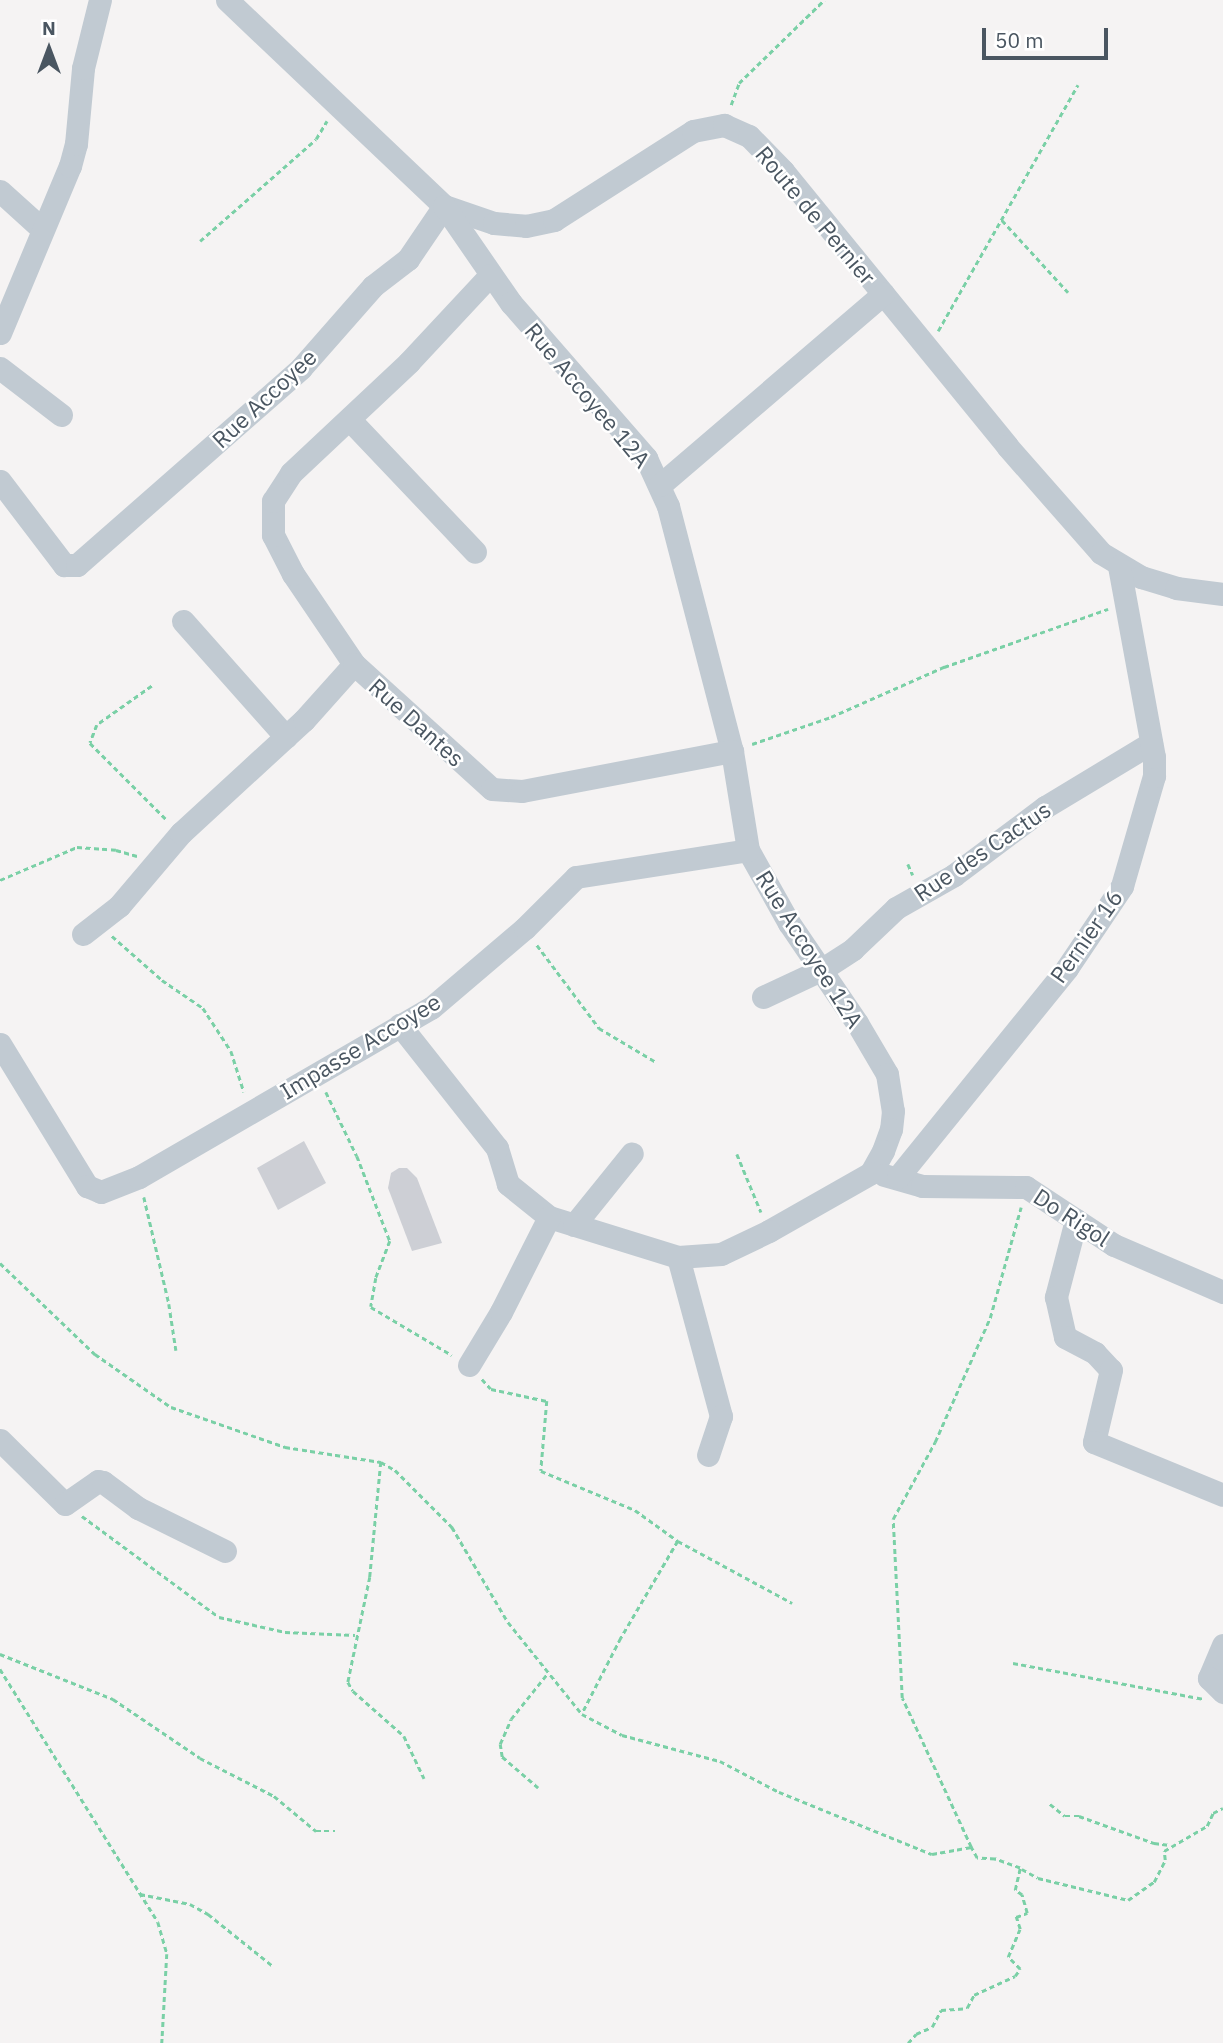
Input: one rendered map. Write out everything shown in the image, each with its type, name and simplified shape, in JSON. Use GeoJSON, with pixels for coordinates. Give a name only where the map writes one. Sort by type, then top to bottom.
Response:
{"type":"FeatureCollection","features":[{"type":"Feature","properties":{"kind":"street"},"geometry":{"type":"LineString","coordinates":[[0,333],[41,228],[70,166],[76,144],[83,68],[100,0]]}},
{"type":"Feature","properties":{"kind":"street"},"geometry":{"type":"LineString","coordinates":[[227,0],[444,206],[494,223],[526,226],[554,220],[693,131],[724,125]]}},
{"type":"Feature","properties":{"kind":"street","name":"Route de Pernier"},"geometry":{"type":"LineString","coordinates":[[724,125],[749,136],[783,171],[928,349],[1101,553],[1140,577],[1176,587],[1223,594]]}},
{"type":"Feature","properties":{"kind":"street"},"geometry":{"type":"LineString","coordinates":[[0,191],[41,228]]}},
{"type":"Feature","properties":{"kind":"street","name":"Rue Accoyee 12A"},"geometry":{"type":"LineString","coordinates":[[444,206],[490,275],[631,439],[646,458],[660,485],[732,751],[748,850],[789,923],[887,1074],[893,1111],[891,1129],[871,1173]]}},
{"type":"Feature","properties":{"kind":"street","name":"Rue Accoyee"},"geometry":{"type":"LineString","coordinates":[[0,481],[64,565],[77,565],[301,368],[373,286],[408,259],[444,206]]}},
{"type":"Feature","properties":{"kind":"street"},"geometry":{"type":"LineString","coordinates":[[354,664],[293,574],[273,535],[273,501],[291,473],[409,362],[490,275]]}},
{"type":"Feature","properties":{"kind":"street"},"geometry":{"type":"LineString","coordinates":[[660,485],[884,294]]}},
{"type":"Feature","properties":{"kind":"street"},"geometry":{"type":"LineString","coordinates":[[0,368],[61,415]]}},
{"type":"Feature","properties":{"kind":"street"},"geometry":{"type":"LineString","coordinates":[[349,419],[475,552]]}},
{"type":"Feature","properties":{"kind":"street","name":"Pernier 16"},"geometry":{"type":"LineString","coordinates":[[898,1177],[1067,968],[1122,886],[1154,776],[1151,743],[1119,566]]}},
{"type":"Feature","properties":{"kind":"street"},"geometry":{"type":"LineString","coordinates":[[183,621],[286,737]]}},
{"type":"Feature","properties":{"kind":"street","name":"Rue Dantes"},"geometry":{"type":"LineString","coordinates":[[92,928],[119,906],[181,833],[286,737],[354,664],[492,789],[522,791],[732,751]]}},
{"type":"Feature","properties":{"kind":"street","name":"Rue des Cactus"},"geometry":{"type":"LineString","coordinates":[[763,997],[821,970],[853,949],[896,908],[954,875],[1045,807],[1151,743]]}},
{"type":"Feature","properties":{"kind":"street","name":"Impasse Accoyee"},"geometry":{"type":"LineString","coordinates":[[0,1044],[87,1186],[101,1192],[139,1177],[431,1008],[525,928],[576,877],[748,850]]}},
{"type":"Feature","properties":{"kind":"street"},"geometry":{"type":"LineString","coordinates":[[400,1025],[497,1148],[509,1184],[549,1217],[574,1225],[678,1257],[721,1254],[769,1231],[871,1173]]}},
{"type":"Feature","properties":{"kind":"street"},"geometry":{"type":"LineString","coordinates":[[574,1225],[632,1153]]}},
{"type":"Feature","properties":{"kind":"street","name":"Do Rigol"},"geometry":{"type":"LineString","coordinates":[[871,1173],[898,1177],[922,1186],[1026,1187],[1114,1245],[1223,1292]]}},
{"type":"Feature","properties":{"kind":"street"},"geometry":{"type":"LineString","coordinates":[[469,1365],[501,1312],[549,1217]]}},
{"type":"Feature","properties":{"kind":"street"},"geometry":{"type":"LineString","coordinates":[[1076,1220],[1056,1297],[1065,1337],[1095,1353],[1111,1370],[1094,1442],[1223,1495]]}},
{"type":"Feature","properties":{"kind":"street"},"geometry":{"type":"LineString","coordinates":[[678,1257],[721,1416],[708,1455]]}},
{"type":"Feature","properties":{"kind":"street"},"geometry":{"type":"LineString","coordinates":[[0,1440],[65,1504],[103,1482],[138,1508],[225,1551]]}},
{"type":"Feature","properties":{"kind":"street"},"geometry":{"type":"LineString","coordinates":[[1216,1696],[1209,1678],[1223,1645]]}},
{"type":"Feature","properties":{"kind":"path"},"geometry":{"type":"LineString","coordinates":[[724,125],[739,83],[824,0]]}},
{"type":"Feature","properties":{"kind":"path"},"geometry":{"type":"LineString","coordinates":[[928,349],[1078,85]]}},
{"type":"Feature","properties":{"kind":"path"},"geometry":{"type":"LineString","coordinates":[[200,241],[316,139],[338,103]]}},
{"type":"Feature","properties":{"kind":"path"},"geometry":{"type":"LineString","coordinates":[[1002,220],[1068,292]]}},
{"type":"Feature","properties":{"kind":"path"},"geometry":{"type":"LineString","coordinates":[[732,751],[831,717],[944,667],[1126,603]]}},
{"type":"Feature","properties":{"kind":"path"},"geometry":{"type":"LineString","coordinates":[[152,686],[97,725],[90,743],[181,833]]}},
{"type":"Feature","properties":{"kind":"path"},"geometry":{"type":"LineString","coordinates":[[0,880],[77,848],[116,850],[157,862]]}},
{"type":"Feature","properties":{"kind":"path"},"geometry":{"type":"LineString","coordinates":[[92,928],[107,932],[162,980],[203,1008],[231,1051],[253,1111]]}},
{"type":"Feature","properties":{"kind":"path"},"geometry":{"type":"LineString","coordinates":[[525,928],[599,1028],[656,1062]]}},
{"type":"Feature","properties":{"kind":"path"},"geometry":{"type":"LineString","coordinates":[[317,1073],[357,1156],[390,1241],[376,1278],[371,1307],[469,1365],[491,1389],[547,1401],[541,1471],[635,1510],[678,1541],[792,1604]]}},
{"type":"Feature","properties":{"kind":"path"},"geometry":{"type":"LineString","coordinates":[[737,1154],[769,1231]]}},
{"type":"Feature","properties":{"kind":"path"},"geometry":{"type":"LineString","coordinates":[[139,1177],[169,1304],[176,1350]]}},
{"type":"Feature","properties":{"kind":"path"},"geometry":{"type":"LineString","coordinates":[[1026,1187],[990,1318],[935,1442],[893,1519],[902,1698],[977,1858],[995,1859],[1038,1878],[1128,1900],[1154,1882],[1165,1860],[1164,1851],[1170,1845],[1207,1826],[1213,1813],[1223,1808]]}},
{"type":"Feature","properties":{"kind":"path"},"geometry":{"type":"LineString","coordinates":[[0,1263],[95,1354],[171,1407],[285,1447],[381,1462],[395,1470],[452,1527],[509,1622],[547,1674],[582,1714],[622,1735],[720,1761],[779,1792],[932,1854],[971,1847]]}},
{"type":"Feature","properties":{"kind":"path"},"geometry":{"type":"LineString","coordinates":[[381,1462],[370,1577],[348,1682],[353,1691],[404,1736],[424,1778]]}},
{"type":"Feature","properties":{"kind":"path"},"geometry":{"type":"LineString","coordinates":[[65,1504],[219,1618],[285,1632],[357,1635]]}},
{"type":"Feature","properties":{"kind":"path"},"geometry":{"type":"LineString","coordinates":[[582,1714],[621,1638],[678,1541]]}},
{"type":"Feature","properties":{"kind":"path"},"geometry":{"type":"LineString","coordinates":[[0,1654],[113,1699],[200,1758],[274,1796],[316,1831],[335,1831]]}},
{"type":"Feature","properties":{"kind":"path"},"geometry":{"type":"LineString","coordinates":[[1013,1662],[1216,1696]]}},
{"type":"Feature","properties":{"kind":"path"},"geometry":{"type":"LineString","coordinates":[[0,1669],[158,1922],[167,1954],[162,2043]]}},
{"type":"Feature","properties":{"kind":"path"},"geometry":{"type":"LineString","coordinates":[[538,1788],[502,1757],[500,1744],[511,1719],[547,1674]]}},
{"type":"Feature","properties":{"kind":"path"},"geometry":{"type":"LineString","coordinates":[[1050,1804],[1065,1816],[1079,1816],[1154,1843],[1170,1845]]}},
{"type":"Feature","properties":{"kind":"path"},"geometry":{"type":"LineString","coordinates":[[908,2043],[916,2034],[932,2027],[942,2010],[967,2008],[974,1995],[1015,1976],[1020,1969],[1008,1956],[1020,1929],[1016,1917],[1027,1913],[1022,1895],[1014,1890],[1020,1868]]}},
{"type":"Feature","properties":{"kind":"path"},"geometry":{"type":"LineString","coordinates":[[139,1894],[190,1904],[208,1914],[273,1966]]}},
{"type":"Feature","properties":{"kind":"building"},"geometry":{"type":"Polygon","coordinates":[[[304,1141],[326,1183],[278,1210],[257,1168],[304,1141]]]}},
{"type":"Feature","properties":{"kind":"building"},"geometry":{"type":"Polygon","coordinates":[[[399,1168],[407,1168],[417,1178],[442,1243],[412,1251],[388,1188],[391,1173],[399,1168]]]}}]}
